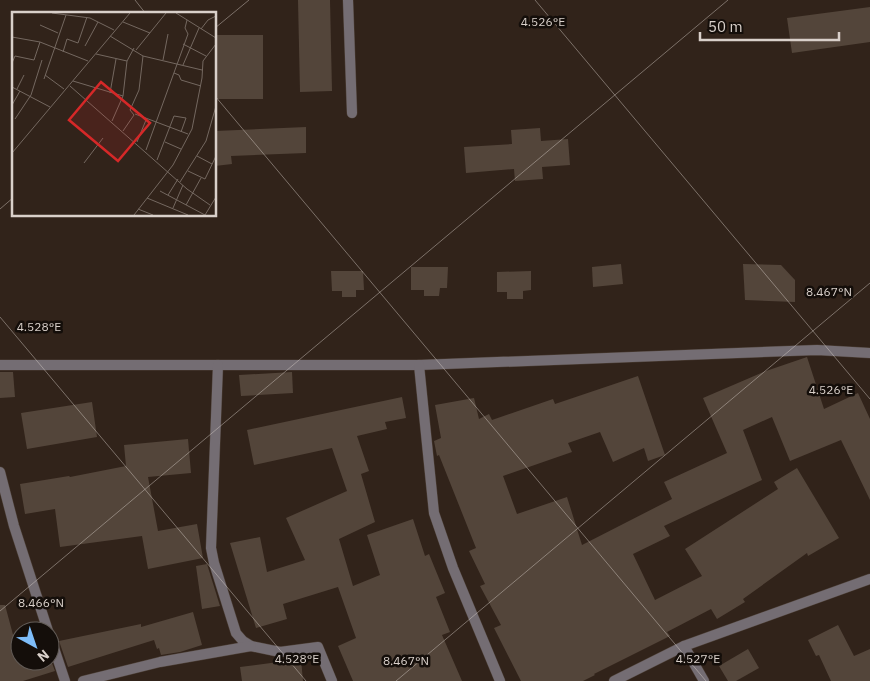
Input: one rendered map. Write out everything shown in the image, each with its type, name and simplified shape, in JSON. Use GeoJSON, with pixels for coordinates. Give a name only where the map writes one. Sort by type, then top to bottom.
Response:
{"type":"FeatureCollection","features":[{"type":"Feature","properties":{"kind":"street"},"geometry":{"type":"LineString","coordinates":[[348,0],[352,113]]}},
{"type":"Feature","properties":{"kind":"street"},"geometry":{"type":"LineString","coordinates":[[0,365],[419,365],[817,350],[870,353]]}},
{"type":"Feature","properties":{"kind":"street"},"geometry":{"type":"LineString","coordinates":[[218,365],[211,548],[236,633],[251,646],[280,652],[318,647],[332,681]]}},
{"type":"Feature","properties":{"kind":"street"},"geometry":{"type":"LineString","coordinates":[[419,365],[434,514],[453,568],[500,681]]}},
{"type":"Feature","properties":{"kind":"street"},"geometry":{"type":"LineString","coordinates":[[0,472],[14,526],[45,621]]}},
{"type":"Feature","properties":{"kind":"street"},"geometry":{"type":"LineString","coordinates":[[614,681],[684,646],[870,579]]}},
{"type":"Feature","properties":{"kind":"street"},"geometry":{"type":"LineString","coordinates":[[83,681],[160,662],[251,646]]}},
{"type":"Feature","properties":{"kind":"street"},"geometry":{"type":"LineString","coordinates":[[684,646],[704,681]]}},
{"type":"Feature","properties":{"kind":"street"},"geometry":{"type":"LineString","coordinates":[[60,666],[65,681]]}},
{"type":"Feature","properties":{"kind":"building"},"geometry":{"type":"Polygon","coordinates":[[[298,0],[330,0],[332,91],[300,92],[298,0]]]}},
{"type":"Feature","properties":{"kind":"building"},"geometry":{"type":"Polygon","coordinates":[[[870,7],[870,42],[792,53],[787,18],[870,7]]]}},
{"type":"Feature","properties":{"kind":"building"},"geometry":{"type":"Polygon","coordinates":[[[216,35],[263,35],[263,99],[216,99],[216,35]]]}},
{"type":"Feature","properties":{"kind":"building"},"geometry":{"type":"Polygon","coordinates":[[[306,127],[306,153],[231,156],[232,164],[216,166],[216,131],[306,127]]]}},
{"type":"Feature","properties":{"kind":"building"},"geometry":{"type":"Polygon","coordinates":[[[540,128],[541,141],[568,139],[570,165],[542,167],[543,179],[515,181],[514,169],[466,173],[464,147],[512,144],[511,130],[540,128]]]}},
{"type":"Feature","properties":{"kind":"building"},"geometry":{"type":"Polygon","coordinates":[[[621,264],[623,284],[593,287],[592,267],[621,264]]]}},
{"type":"Feature","properties":{"kind":"building"},"geometry":{"type":"Polygon","coordinates":[[[743,264],[781,265],[795,280],[795,302],[745,300],[743,264]]]}},
{"type":"Feature","properties":{"kind":"building"},"geometry":{"type":"Polygon","coordinates":[[[411,267],[448,267],[447,288],[440,288],[439,296],[424,296],[424,290],[411,290],[411,267]]]}},
{"type":"Feature","properties":{"kind":"building"},"geometry":{"type":"Polygon","coordinates":[[[331,271],[363,271],[364,290],[356,290],[356,297],[342,297],[342,291],[332,291],[331,271]]]}},
{"type":"Feature","properties":{"kind":"building"},"geometry":{"type":"Polygon","coordinates":[[[531,271],[531,290],[523,291],[523,299],[507,299],[507,292],[497,292],[497,272],[531,271]]]}},
{"type":"Feature","properties":{"kind":"building"},"geometry":{"type":"Polygon","coordinates":[[[807,357],[824,409],[858,393],[870,419],[870,500],[841,440],[790,461],[772,417],[743,430],[762,480],[664,526],[670,536],[633,554],[655,600],[702,576],[685,549],[778,489],[774,482],[797,468],[839,538],[808,556],[807,553],[743,599],[745,602],[717,619],[711,609],[667,632],[670,636],[583,681],[521,681],[494,628],[501,625],[480,586],[485,584],[469,551],[476,548],[439,455],[437,456],[434,441],[441,438],[435,405],[474,398],[479,419],[489,414],[492,420],[553,399],[555,404],[638,376],[665,455],[648,461],[644,448],[613,462],[600,432],[568,443],[572,452],[503,476],[517,514],[567,497],[582,545],[672,499],[664,482],[727,453],[703,398],[766,371],[807,357]]]}},
{"type":"Feature","properties":{"kind":"building"},"geometry":{"type":"Polygon","coordinates":[[[0,372],[13,372],[15,397],[0,398],[0,372]]]}},
{"type":"Feature","properties":{"kind":"building"},"geometry":{"type":"Polygon","coordinates":[[[292,372],[293,393],[241,396],[239,375],[292,372]]]}},
{"type":"Feature","properties":{"kind":"building"},"geometry":{"type":"Polygon","coordinates":[[[402,397],[406,418],[385,422],[387,429],[357,436],[369,471],[361,474],[375,522],[339,539],[353,586],[380,575],[367,535],[413,519],[425,556],[429,554],[445,593],[436,597],[450,632],[442,635],[462,681],[353,681],[338,646],[356,638],[338,587],[283,604],[287,619],[256,628],[230,543],[260,537],[267,572],[305,560],[286,518],[347,491],[332,448],[254,465],[247,430],[402,397]]]}},
{"type":"Feature","properties":{"kind":"building"},"geometry":{"type":"Polygon","coordinates":[[[92,402],[97,437],[27,449],[21,413],[92,402]]]}},
{"type":"Feature","properties":{"kind":"building"},"geometry":{"type":"Polygon","coordinates":[[[188,439],[191,473],[148,477],[158,531],[197,524],[203,558],[148,569],[142,536],[60,547],[55,509],[25,514],[20,484],[126,466],[124,445],[188,439]]]}},
{"type":"Feature","properties":{"kind":"building"},"geometry":{"type":"Polygon","coordinates":[[[207,564],[220,606],[202,609],[196,566],[207,564]]]}},
{"type":"Feature","properties":{"kind":"building"},"geometry":{"type":"Polygon","coordinates":[[[0,605],[5,605],[10,624],[10,671],[55,671],[23,681],[0,681],[0,605]]]}},
{"type":"Feature","properties":{"kind":"building"},"geometry":{"type":"Polygon","coordinates":[[[193,612],[202,645],[180,652],[161,655],[154,640],[68,667],[60,641],[141,624],[141,627],[193,612]]]}},
{"type":"Feature","properties":{"kind":"building"},"geometry":{"type":"Polygon","coordinates":[[[838,625],[854,656],[870,649],[870,681],[831,681],[819,655],[816,656],[808,640],[838,625]]]}},
{"type":"Feature","properties":{"kind":"building"},"geometry":{"type":"Polygon","coordinates":[[[748,649],[759,668],[736,681],[728,681],[719,666],[748,649]]]}},
{"type":"Feature","properties":{"kind":"building"},"geometry":{"type":"Polygon","coordinates":[[[301,659],[303,681],[242,681],[240,667],[301,659]]]}}]}
